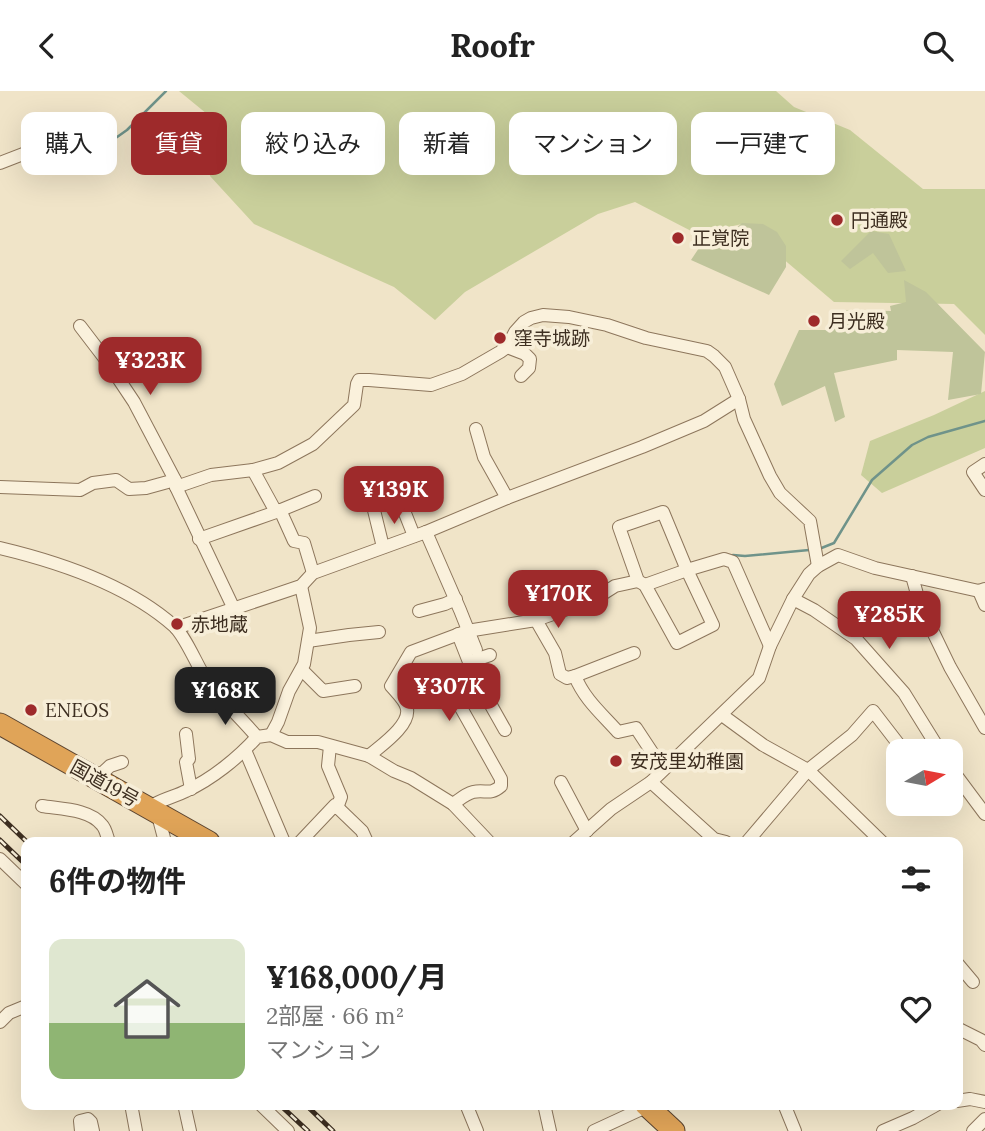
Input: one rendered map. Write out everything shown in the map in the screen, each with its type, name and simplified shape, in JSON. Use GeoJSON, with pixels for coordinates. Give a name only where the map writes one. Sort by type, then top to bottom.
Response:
{"type":"FeatureCollection","features":[{"type":"Feature","properties":{"kind":"highway","name":"国道19号"},"geometry":{"type":"LineString","coordinates":[[0,724],[200,837]]}},
{"type":"Feature","properties":{"kind":"highway"},"geometry":{"type":"LineString","coordinates":[[652,1110],[674,1131]]}},
{"type":"Feature","properties":{"kind":"street"},"geometry":{"type":"LineString","coordinates":[[0,163],[21,155]]}},
{"type":"Feature","properties":{"kind":"street"},"geometry":{"type":"LineString","coordinates":[[0,487],[80,490],[93,483],[116,480],[129,489],[146,488],[253,470],[278,463],[313,444],[354,405],[356,384],[359,380],[431,385],[462,375],[500,352],[507,347],[524,322],[531,318],[543,315],[569,317],[707,351],[715,356],[725,367],[740,399],[743,417],[769,476],[780,493],[810,521],[818,566]]}},
{"type":"Feature","properties":{"kind":"street"},"geometry":{"type":"LineString","coordinates":[[80,326],[134,402],[176,484],[199,539],[234,609]]}},
{"type":"Feature","properties":{"kind":"street"},"geometry":{"type":"LineString","coordinates":[[507,347],[525,354],[530,359],[529,368],[521,376]]}},
{"type":"Feature","properties":{"kind":"street"},"geometry":{"type":"LineString","coordinates":[[176,628],[301,586],[313,573],[642,447],[704,421],[740,399]]}},
{"type":"Feature","properties":{"kind":"street"},"geometry":{"type":"LineString","coordinates":[[476,429],[484,457],[507,498]]}},
{"type":"Feature","properties":{"kind":"street"},"geometry":{"type":"LineString","coordinates":[[985,464],[973,472],[985,490]]}},
{"type":"Feature","properties":{"kind":"street"},"geometry":{"type":"LineString","coordinates":[[253,470],[294,541],[304,543],[313,573]]}},
{"type":"Feature","properties":{"kind":"street"},"geometry":{"type":"LineString","coordinates":[[199,539],[315,496]]}},
{"type":"Feature","properties":{"kind":"street"},"geometry":{"type":"LineString","coordinates":[[383,547],[371,498],[400,498],[456,599],[469,662],[485,684],[483,691],[460,706],[500,779],[501,786],[488,793],[477,791],[467,794],[453,804]]}},
{"type":"Feature","properties":{"kind":"street"},"geometry":{"type":"LineString","coordinates":[[663,512],[687,570],[713,625],[677,643],[641,583],[619,527],[663,512]]}},
{"type":"Feature","properties":{"kind":"street"},"geometry":{"type":"LineString","coordinates":[[0,548],[55,562],[125,592],[176,628],[208,682],[257,737]]}},
{"type":"Feature","properties":{"kind":"street"},"geometry":{"type":"LineString","coordinates":[[580,837],[611,809],[651,782],[759,678],[770,646],[793,600],[809,573],[818,566],[838,555],[875,568],[982,590],[985,605]]}},
{"type":"Feature","properties":{"kind":"street"},"geometry":{"type":"LineString","coordinates":[[369,755],[398,730],[407,715],[407,708],[387,689],[411,652],[463,633],[536,620],[593,600],[615,586],[641,583],[724,559],[733,562],[770,646]]}},
{"type":"Feature","properties":{"kind":"street"},"geometry":{"type":"LineString","coordinates":[[912,576],[919,605],[950,667],[985,727]]}},
{"type":"Feature","properties":{"kind":"street"},"geometry":{"type":"LineString","coordinates":[[271,735],[289,691],[304,664],[310,628],[301,586]]}},
{"type":"Feature","properties":{"kind":"street"},"geometry":{"type":"LineString","coordinates":[[419,611],[456,599]]}},
{"type":"Feature","properties":{"kind":"street"},"geometry":{"type":"LineString","coordinates":[[793,600],[814,610],[856,639],[904,693],[933,739]]}},
{"type":"Feature","properties":{"kind":"street"},"geometry":{"type":"LineString","coordinates":[[536,620],[555,653],[560,674],[567,678],[634,653]]}},
{"type":"Feature","properties":{"kind":"street"},"geometry":{"type":"LineString","coordinates":[[308,641],[379,632]]}},
{"type":"Feature","properties":{"kind":"street"},"geometry":{"type":"LineString","coordinates":[[463,633],[476,650]]}},
{"type":"Feature","properties":{"kind":"street"},"geometry":{"type":"LineString","coordinates":[[469,662],[490,655]]}},
{"type":"Feature","properties":{"kind":"street"},"geometry":{"type":"LineString","coordinates":[[302,670],[323,691],[355,686]]}},
{"type":"Feature","properties":{"kind":"street"},"geometry":{"type":"LineString","coordinates":[[575,676],[588,700],[618,732],[636,728],[663,769]]}},
{"type":"Feature","properties":{"kind":"street"},"geometry":{"type":"LineString","coordinates":[[483,691],[505,730]]}},
{"type":"Feature","properties":{"kind":"street"},"geometry":{"type":"LineString","coordinates":[[751,837],[808,770],[852,735],[873,711],[895,739]]}},
{"type":"Feature","properties":{"kind":"street"},"geometry":{"type":"LineString","coordinates":[[722,715],[763,745],[808,770],[877,837]]}},
{"type":"Feature","properties":{"kind":"street"},"geometry":{"type":"LineString","coordinates":[[186,734],[189,759],[186,762],[191,789]]}},
{"type":"Feature","properties":{"kind":"street"},"geometry":{"type":"LineString","coordinates":[[164,837],[155,804],[191,789],[245,750],[257,737],[271,735],[287,742],[318,742],[369,755],[453,804],[484,837]]}},
{"type":"Feature","properties":{"kind":"street"},"geometry":{"type":"LineString","coordinates":[[330,746],[328,766],[341,797],[337,808]]}},
{"type":"Feature","properties":{"kind":"street"},"geometry":{"type":"LineString","coordinates":[[245,750],[282,837]]}},
{"type":"Feature","properties":{"kind":"street"},"geometry":{"type":"LineString","coordinates":[[97,778],[110,766],[122,762]]}},
{"type":"Feature","properties":{"kind":"street"},"geometry":{"type":"LineString","coordinates":[[561,782],[587,831]]}},
{"type":"Feature","properties":{"kind":"street"},"geometry":{"type":"LineString","coordinates":[[651,782],[712,837]]}},
{"type":"Feature","properties":{"kind":"street"},"geometry":{"type":"LineString","coordinates":[[963,784],[985,814]]}},
{"type":"Feature","properties":{"kind":"street"},"geometry":{"type":"LineString","coordinates":[[42,806],[92,816],[104,826],[107,837]]}},
{"type":"Feature","properties":{"kind":"street"},"geometry":{"type":"LineString","coordinates":[[305,837],[335,806],[362,831],[365,837]]}},
{"type":"Feature","properties":{"kind":"street"},"geometry":{"type":"LineString","coordinates":[[0,859],[21,879]]}},
{"type":"Feature","properties":{"kind":"street"},"geometry":{"type":"LineString","coordinates":[[963,970],[974,982]]}},
{"type":"Feature","properties":{"kind":"street"},"geometry":{"type":"LineString","coordinates":[[0,1022],[9,1013],[21,1008]]}},
{"type":"Feature","properties":{"kind":"street"},"geometry":{"type":"LineString","coordinates":[[963,1031],[985,1045]]}},
{"type":"Feature","properties":{"kind":"street"},"geometry":{"type":"LineString","coordinates":[[963,1100],[985,1103]]}},
{"type":"Feature","properties":{"kind":"street"},"geometry":{"type":"LineString","coordinates":[[132,1110],[136,1131]]}},
{"type":"Feature","properties":{"kind":"street"},"geometry":{"type":"LineString","coordinates":[[185,1110],[190,1131]]}},
{"type":"Feature","properties":{"kind":"street"},"geometry":{"type":"LineString","coordinates":[[266,1110],[288,1131]]}},
{"type":"Feature","properties":{"kind":"street"},"geometry":{"type":"LineString","coordinates":[[468,1110],[477,1131]]}},
{"type":"Feature","properties":{"kind":"street"},"geometry":{"type":"LineString","coordinates":[[545,1110],[550,1131]]}},
{"type":"Feature","properties":{"kind":"street"},"geometry":{"type":"LineString","coordinates":[[594,1131],[611,1127],[639,1110]]}},
{"type":"Feature","properties":{"kind":"street"},"geometry":{"type":"LineString","coordinates":[[786,1110],[795,1131]]}},
{"type":"Feature","properties":{"kind":"street"},"geometry":{"type":"LineString","coordinates":[[883,1131],[927,1110]]}},
{"type":"Feature","properties":{"kind":"street"},"geometry":{"type":"LineString","coordinates":[[913,1118],[920,1131]]}},
{"type":"Feature","properties":{"kind":"street"},"geometry":{"type":"LineString","coordinates":[[81,1131],[80,1121],[88,1119],[93,1131]]}},
{"type":"Feature","properties":{"kind":"street"},"geometry":{"type":"LineString","coordinates":[[973,1131],[985,1119]]}},
{"type":"Feature","properties":{"kind":"green space"},"geometry":{"type":"Polygon","coordinates":[[[179,91],[776,91],[794,107],[806,112],[691,112],[691,175],[835,175],[835,124],[850,130],[923,189],[985,189],[985,335],[954,304],[834,302],[742,224],[697,234],[635,202],[598,214],[465,292],[435,320],[394,287],[254,224],[210,176],[227,175],[227,112],[205,112],[179,91]]]}},
{"type":"Feature","properties":{"kind":"green space"},"geometry":{"type":"Polygon","coordinates":[[[742,223],[763,224],[777,232],[786,246],[786,267],[769,295],[691,260],[705,239],[717,245],[742,223]]]}},
{"type":"Feature","properties":{"kind":"green space"},"geometry":{"type":"Polygon","coordinates":[[[871,231],[889,234],[906,271],[888,273],[873,253],[850,269],[841,261],[871,231]]]}},
{"type":"Feature","properties":{"kind":"green space"},"geometry":{"type":"Polygon","coordinates":[[[904,280],[926,292],[985,352],[981,394],[948,400],[953,352],[897,350],[897,360],[834,373],[845,417],[835,422],[825,386],[782,406],[774,384],[799,330],[831,330],[834,310],[891,311],[890,306],[906,302],[904,280]]]}},
{"type":"Feature","properties":{"kind":"green space"},"geometry":{"type":"Polygon","coordinates":[[[985,391],[985,448],[882,493],[861,475],[870,441],[985,391]]]}},
{"type":"Feature","properties":{"kind":"waterway"},"geometry":{"type":"LineString","coordinates":[[117,137],[166,91]]}},
{"type":"Feature","properties":{"kind":"waterway"},"geometry":{"type":"LineString","coordinates":[[819,549],[834,543],[872,480],[912,445],[928,437],[985,421]]}},
{"type":"Feature","properties":{"kind":"waterway"},"geometry":{"type":"LineString","coordinates":[[733,555],[809,550]]}},
{"type":"Feature","properties":{"kind":"railway"},"geometry":{"type":"LineString","coordinates":[[0,816],[22,837]]}},
{"type":"Feature","properties":{"kind":"railway"},"geometry":{"type":"LineString","coordinates":[[0,840],[21,860]]}},
{"type":"Feature","properties":{"kind":"railway"},"geometry":{"type":"LineString","coordinates":[[285,1110],[308,1131]]}},
{"type":"Feature","properties":{"kind":"railway"},"geometry":{"type":"LineString","coordinates":[[311,1110],[333,1131]]}},
{"type":"Feature","properties":{"kind":"place","name":"円通殿"},"geometry":{"type":"Point","coordinates":[837,220]}},
{"type":"Feature","properties":{"kind":"place","name":"正覚院"},"geometry":{"type":"Point","coordinates":[678,238]}},
{"type":"Feature","properties":{"kind":"place","name":"月光殿"},"geometry":{"type":"Point","coordinates":[814,321]}},
{"type":"Feature","properties":{"kind":"place","name":"窪寺城跡"},"geometry":{"type":"Point","coordinates":[500,338]}},
{"type":"Feature","properties":{"kind":"place","name":"赤地蔵"},"geometry":{"type":"Point","coordinates":[177,624]}},
{"type":"Feature","properties":{"kind":"place","name":"ENEOS"},"geometry":{"type":"Point","coordinates":[31,710]}},
{"type":"Feature","properties":{"kind":"place","name":"安茂里幼稚園"},"geometry":{"type":"Point","coordinates":[616,761]}}]}
